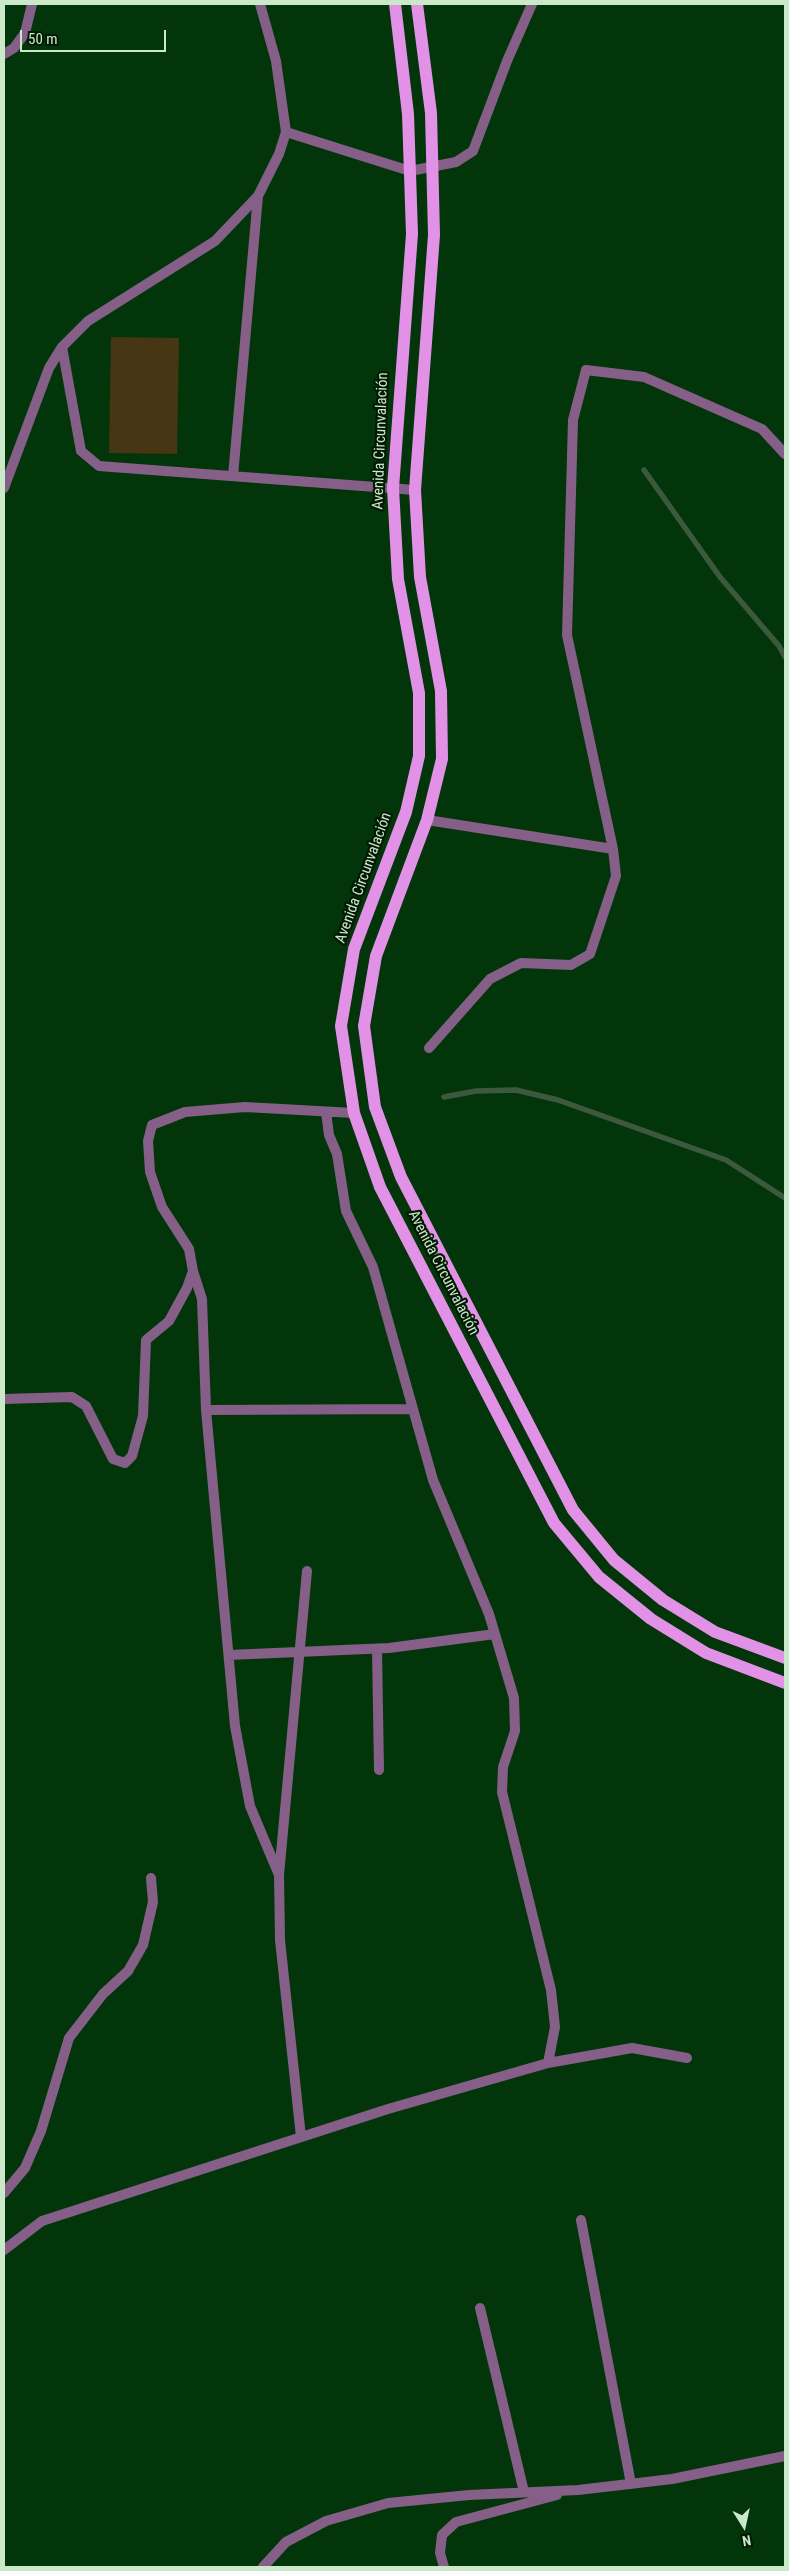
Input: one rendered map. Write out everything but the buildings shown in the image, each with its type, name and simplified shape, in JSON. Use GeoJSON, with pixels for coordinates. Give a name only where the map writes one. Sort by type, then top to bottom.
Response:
{"type":"FeatureCollection","features":[{"type":"Feature","properties":{"kind":"main road","name":"Avenida Circunvalación"},"geometry":{"type":"LineString","coordinates":[[395,4],[408,114],[412,234],[393,488],[398,579],[419,694],[419,756],[406,812],[354,949],[341,1026],[354,1113],[380,1186],[554,1523],[598,1577],[650,1619],[706,1653],[785,1683]]}},
{"type":"Feature","properties":{"kind":"main road","name":"Avenida Circunvalación"},"geometry":{"type":"LineString","coordinates":[[418,4],[431,113],[434,235],[415,490],[420,577],[441,692],[442,759],[427,820],[376,956],[364,1026],[375,1108],[401,1177],[573,1510],[614,1560],[663,1600],[715,1632],[785,1658]]}},
{"type":"Feature","properties":{"kind":"street"},"geometry":{"type":"LineString","coordinates":[[4,54],[14,48],[25,33],[32,4]]}},
{"type":"Feature","properties":{"kind":"street"},"geometry":{"type":"LineString","coordinates":[[4,488],[49,368],[62,347],[88,321],[215,241],[258,196],[279,154],[286,132],[276,61],[260,4]]}},
{"type":"Feature","properties":{"kind":"street"},"geometry":{"type":"LineString","coordinates":[[286,132],[410,171],[456,162],[473,151],[507,61],[532,4]]}},
{"type":"Feature","properties":{"kind":"street"},"geometry":{"type":"LineString","coordinates":[[233,476],[258,196]]}},
{"type":"Feature","properties":{"kind":"street"},"geometry":{"type":"LineString","coordinates":[[62,347],[81,451],[99,466],[415,490]]}},
{"type":"Feature","properties":{"kind":"street"},"geometry":{"type":"LineString","coordinates":[[429,1048],[490,979],[521,963],[571,965],[590,954],[616,876],[567,634],[573,420],[586,370],[644,377],[762,429],[785,454]]}},
{"type":"Feature","properties":{"kind":"street"},"geometry":{"type":"LineString","coordinates":[[427,820],[612,849]]}},
{"type":"Feature","properties":{"kind":"street"},"geometry":{"type":"LineString","coordinates":[[279,1875],[250,1806],[235,1726],[206,1410],[202,1300],[193,1271],[189,1249],[162,1207],[150,1172],[148,1141],[152,1124],[185,1112],[244,1107],[354,1113]]}},
{"type":"Feature","properties":{"kind":"street"},"geometry":{"type":"LineString","coordinates":[[326,1112],[329,1135],[337,1154],[346,1211],[373,1267],[433,1480],[489,1614],[514,1698],[516,1731],[503,1766],[502,1792],[551,1990],[555,2027],[548,2064]]}},
{"type":"Feature","properties":{"kind":"street"},"geometry":{"type":"LineString","coordinates":[[4,1399],[72,1397],[86,1406],[113,1459],[125,1463],[132,1456],[143,1416],[146,1340],[169,1321],[187,1288],[193,1271]]}},
{"type":"Feature","properties":{"kind":"street"},"geometry":{"type":"LineString","coordinates":[[206,1410],[412,1409]]}},
{"type":"Feature","properties":{"kind":"street"},"geometry":{"type":"LineString","coordinates":[[301,2137],[280,1940],[279,1875],[307,1571]]}},
{"type":"Feature","properties":{"kind":"street"},"geometry":{"type":"LineString","coordinates":[[229,1655],[377,1649],[495,1634]]}},
{"type":"Feature","properties":{"kind":"street"},"geometry":{"type":"LineString","coordinates":[[377,1649],[378,1770]]}},
{"type":"Feature","properties":{"kind":"street"},"geometry":{"type":"LineString","coordinates":[[4,2192],[26,2168],[41,2131],[69,2038],[102,1994],[128,1972],[143,1944],[153,1902],[152,1878]]}},
{"type":"Feature","properties":{"kind":"street"},"geometry":{"type":"LineString","coordinates":[[4,2250],[42,2221],[388,2109],[548,2064],[632,2048],[687,2058]]}},
{"type":"Feature","properties":{"kind":"street"},"geometry":{"type":"LineString","coordinates":[[581,2220],[631,2484]]}},
{"type":"Feature","properties":{"kind":"street"},"geometry":{"type":"LineString","coordinates":[[480,2308],[524,2492]]}},
{"type":"Feature","properties":{"kind":"street"},"geometry":{"type":"LineString","coordinates":[[263,2567],[286,2542],[326,2521],[388,2503],[469,2495],[578,2490],[631,2484],[672,2479],[785,2456]]}},
{"type":"Feature","properties":{"kind":"street"},"geometry":{"type":"LineString","coordinates":[[444,2567],[440,2553],[442,2535],[456,2522],[578,2490]]}},
{"type":"Feature","properties":{"kind":"shaded area"},"geometry":{"type":"Polygon","coordinates":[[[111,337],[179,338],[177,454],[109,453],[111,337]]]}},
{"type":"Feature","properties":{"kind":"waterway"},"geometry":{"type":"LineString","coordinates":[[644,470],[720,577],[779,646],[785,657]]}},
{"type":"Feature","properties":{"kind":"waterway"},"geometry":{"type":"LineString","coordinates":[[444,1097],[476,1091],[516,1090],[558,1100],[726,1160],[785,1198]]}}]}
